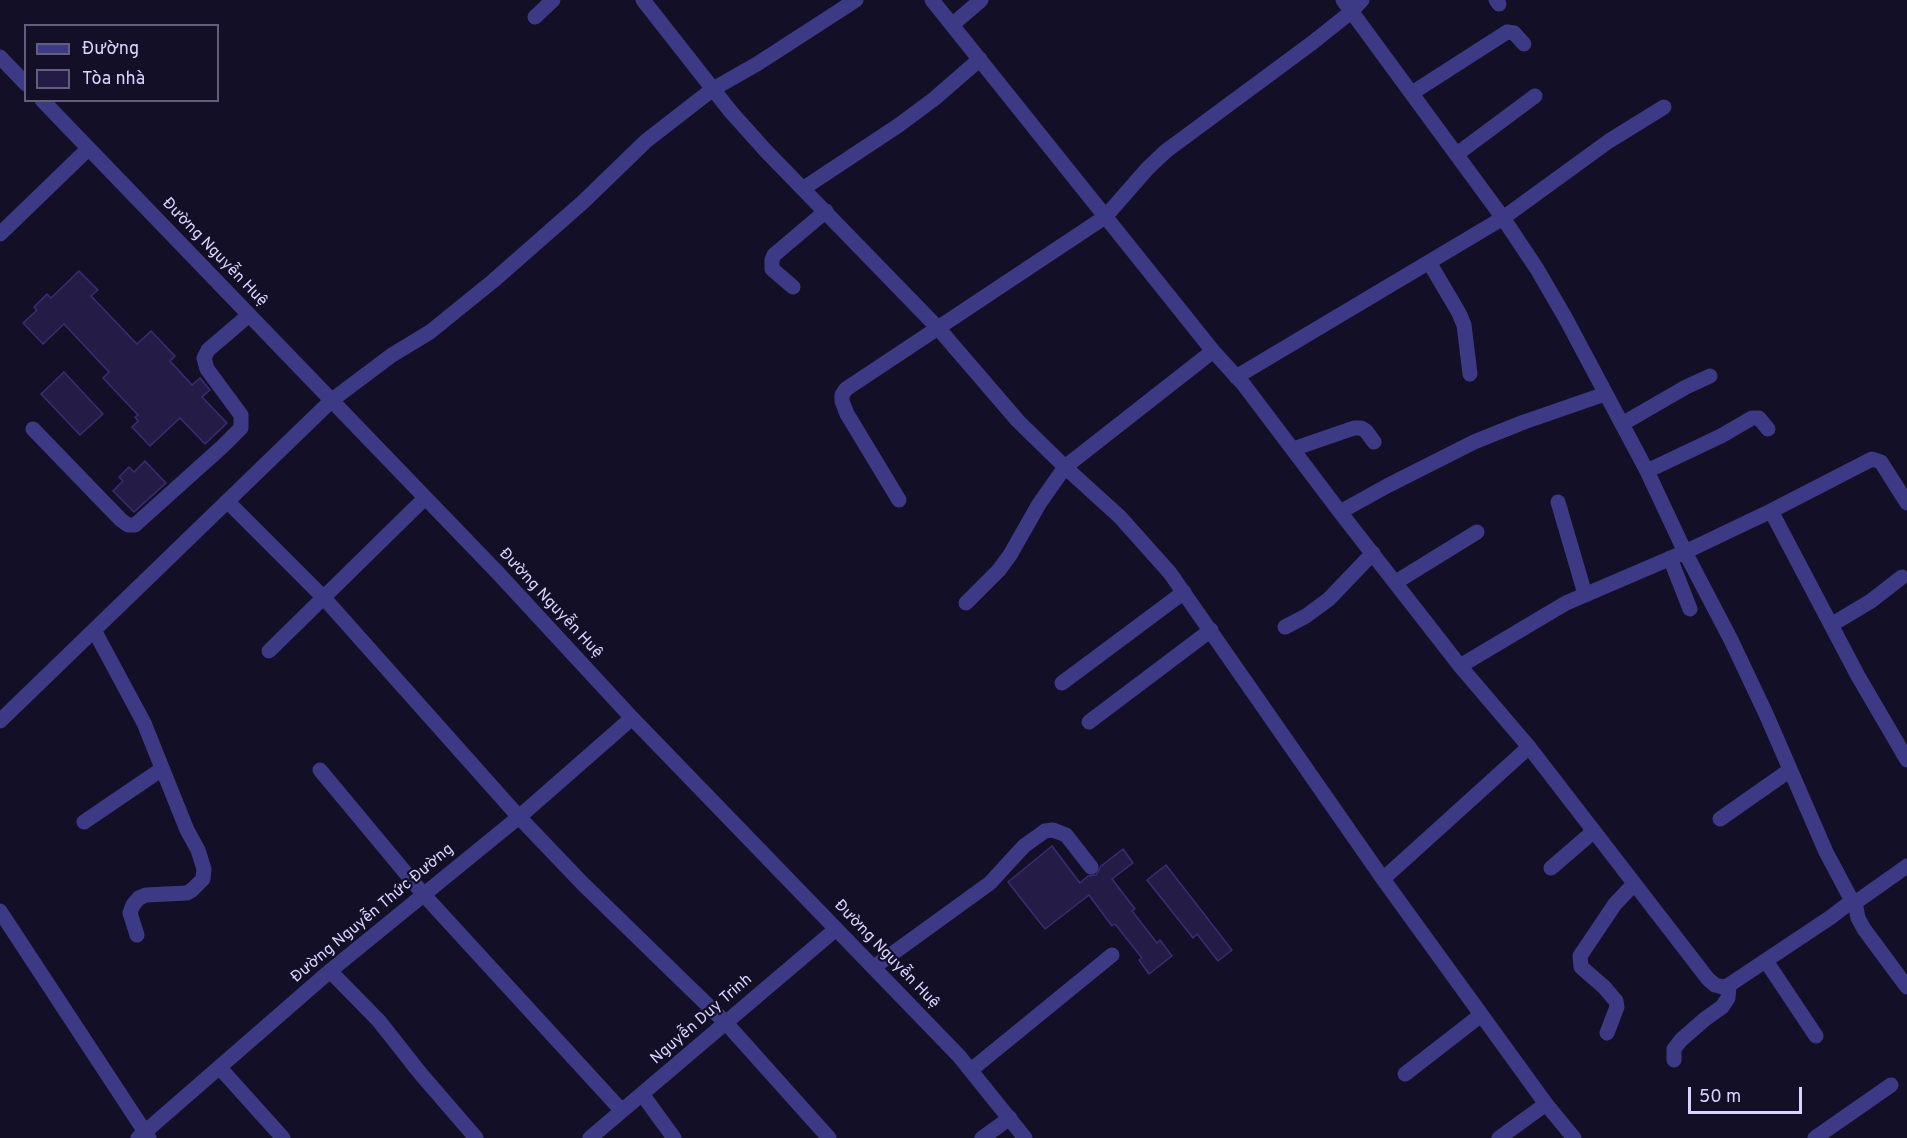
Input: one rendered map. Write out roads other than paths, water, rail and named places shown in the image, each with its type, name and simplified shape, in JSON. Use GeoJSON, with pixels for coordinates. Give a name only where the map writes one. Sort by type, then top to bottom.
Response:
{"type":"FeatureCollection","features":[{"type":"Feature","properties":{"kind":"street"},"geometry":{"type":"LineString","coordinates":[[535,17],[553,0]]}},
{"type":"Feature","properties":{"kind":"street"},"geometry":{"type":"LineString","coordinates":[[643,0],[754,139],[938,328],[1018,421],[1120,517],[1170,573],[1383,879],[1546,1104],[1574,1138]]}},
{"type":"Feature","properties":{"kind":"street"},"geometry":{"type":"LineString","coordinates":[[0,721],[332,400],[392,355],[430,332],[493,281],[583,202],[646,141],[713,89],[757,64],[856,0]]}},
{"type":"Feature","properties":{"kind":"street"},"geometry":{"type":"LineString","coordinates":[[932,0],[1236,377],[1460,666],[1529,747],[1708,979],[1715,985],[1723,987],[1729,985],[1907,866]]}},
{"type":"Feature","properties":{"kind":"street"},"geometry":{"type":"LineString","coordinates":[[952,24],[981,0]]}},
{"type":"Feature","properties":{"kind":"street"},"geometry":{"type":"LineString","coordinates":[[899,500],[847,414],[842,401],[846,388],[1105,217],[1166,151],[1250,91],[1347,6],[1362,0]]}},
{"type":"Feature","properties":{"kind":"street"},"geometry":{"type":"LineString","coordinates":[[1347,6],[1457,154],[1537,269],[1647,471],[1685,552],[1731,640],[1826,852],[1853,901],[1858,918],[1907,987]]}},
{"type":"Feature","properties":{"kind":"street"},"geometry":{"type":"LineString","coordinates":[[1412,93],[1507,32],[1514,33],[1524,44]]}},
{"type":"Feature","properties":{"kind":"street"},"geometry":{"type":"LineString","coordinates":[[0,57],[24,82]]}},
{"type":"Feature","properties":{"kind":"street"},"geometry":{"type":"LineString","coordinates":[[804,189],[899,125],[934,99],[980,59]]}},
{"type":"Feature","properties":{"kind":"street"},"geometry":{"type":"LineString","coordinates":[[1457,154],[1535,96]]}},
{"type":"Feature","properties":{"kind":"street","name":"Đường Nguyễn Huệ"},"geometry":{"type":"LineString","coordinates":[[44,102],[498,573],[632,718],[971,1070],[1025,1138]]}},
{"type":"Feature","properties":{"kind":"street"},"geometry":{"type":"LineString","coordinates":[[1236,377],[1503,218],[1600,148],[1664,107]]}},
{"type":"Feature","properties":{"kind":"street"},"geometry":{"type":"LineString","coordinates":[[0,234],[88,148]]}},
{"type":"Feature","properties":{"kind":"street"},"geometry":{"type":"LineString","coordinates":[[793,287],[772,269],[774,255],[826,211]]}},
{"type":"Feature","properties":{"kind":"street"},"geometry":{"type":"LineString","coordinates":[[1430,262],[1464,325],[1470,374]]}},
{"type":"Feature","properties":{"kind":"street"},"geometry":{"type":"LineString","coordinates":[[33,429],[121,520],[128,525],[135,525],[241,428],[241,415],[207,369],[204,358],[208,350],[249,315]]}},
{"type":"Feature","properties":{"kind":"street"},"geometry":{"type":"LineString","coordinates":[[966,603],[999,570],[1010,555],[1039,504],[1065,467],[1214,351]]}},
{"type":"Feature","properties":{"kind":"street"},"geometry":{"type":"LineString","coordinates":[[1622,424],[1686,387],[1710,376]]}},
{"type":"Feature","properties":{"kind":"street"},"geometry":{"type":"LineString","coordinates":[[1340,512],[1474,442],[1605,394]]}},
{"type":"Feature","properties":{"kind":"street"},"geometry":{"type":"LineString","coordinates":[[1647,471],[1721,436],[1752,418],[1759,418],[1768,429]]}},
{"type":"Feature","properties":{"kind":"street"},"geometry":{"type":"LineString","coordinates":[[1293,449],[1354,428],[1366,431],[1374,442]]}},
{"type":"Feature","properties":{"kind":"street"},"geometry":{"type":"LineString","coordinates":[[1460,666],[1538,618],[1585,594],[1685,552],[1772,511],[1872,459],[1881,462],[1907,503]]}},
{"type":"Feature","properties":{"kind":"street"},"geometry":{"type":"LineString","coordinates":[[269,651],[425,498]]}},
{"type":"Feature","properties":{"kind":"street"},"geometry":{"type":"LineString","coordinates":[[227,501],[324,598],[519,817],[582,883],[726,1023],[829,1138]]}},
{"type":"Feature","properties":{"kind":"street"},"geometry":{"type":"LineString","coordinates":[[1558,502],[1585,594]]}},
{"type":"Feature","properties":{"kind":"street"},"geometry":{"type":"LineString","coordinates":[[1772,511],[1832,626],[1907,760]]}},
{"type":"Feature","properties":{"kind":"street"},"geometry":{"type":"LineString","coordinates":[[1396,582],[1477,532]]}},
{"type":"Feature","properties":{"kind":"street"},"geometry":{"type":"LineString","coordinates":[[1285,627],[1329,600],[1373,553]]}},
{"type":"Feature","properties":{"kind":"street"},"geometry":{"type":"LineString","coordinates":[[1670,558],[1690,609]]}},
{"type":"Feature","properties":{"kind":"street"},"geometry":{"type":"LineString","coordinates":[[1832,626],[1902,578]]}},
{"type":"Feature","properties":{"kind":"street"},"geometry":{"type":"LineString","coordinates":[[1062,683],[1184,592]]}},
{"type":"Feature","properties":{"kind":"street"},"geometry":{"type":"LineString","coordinates":[[94,630],[144,723],[204,869],[203,879],[187,893],[155,894],[139,898],[130,913],[138,935]]}},
{"type":"Feature","properties":{"kind":"street"},"geometry":{"type":"LineString","coordinates":[[1089,722],[1210,630]]}},
{"type":"Feature","properties":{"kind":"street","name":"Đường Nguyễn Thức Đường"},"geometry":{"type":"LineString","coordinates":[[144,1136],[330,971],[519,817],[632,718]]}},
{"type":"Feature","properties":{"kind":"street"},"geometry":{"type":"LineString","coordinates":[[1383,879],[1529,747]]}},
{"type":"Feature","properties":{"kind":"street"},"geometry":{"type":"LineString","coordinates":[[84,822],[162,769]]}},
{"type":"Feature","properties":{"kind":"street"},"geometry":{"type":"LineString","coordinates":[[320,770],[424,895],[622,1111]]}},
{"type":"Feature","properties":{"kind":"street"},"geometry":{"type":"LineString","coordinates":[[1720,819],[1790,770]]}},
{"type":"Feature","properties":{"kind":"street"},"geometry":{"type":"LineString","coordinates":[[874,968],[990,883],[1020,850],[1045,831],[1053,830],[1066,836],[1091,867]]}},
{"type":"Feature","properties":{"kind":"street"},"geometry":{"type":"LineString","coordinates":[[1551,868],[1594,831]]}},
{"type":"Feature","properties":{"kind":"street"},"geometry":{"type":"LineString","coordinates":[[1607,1033],[1617,1007],[1616,1001],[1581,967],[1580,956],[1616,904],[1634,884]]}},
{"type":"Feature","properties":{"kind":"street"},"geometry":{"type":"LineString","coordinates":[[0,911],[144,1136]]}},
{"type":"Feature","properties":{"kind":"street","name":"Nguyễn Duy Trinh"},"geometry":{"type":"LineString","coordinates":[[590,1138],[836,929]]}},
{"type":"Feature","properties":{"kind":"street"},"geometry":{"type":"LineString","coordinates":[[971,1070],[1112,955]]}},
{"type":"Feature","properties":{"kind":"street"},"geometry":{"type":"LineString","coordinates":[[1766,961],[1816,1036]]}},
{"type":"Feature","properties":{"kind":"street"},"geometry":{"type":"LineString","coordinates":[[330,971],[379,1021],[476,1138]]}},
{"type":"Feature","properties":{"kind":"street"},"geometry":{"type":"LineString","coordinates":[[1674,1060],[1674,1049],[1681,1040],[1704,1019],[1722,1007],[1728,998],[1729,985]]}},
{"type":"Feature","properties":{"kind":"street"},"geometry":{"type":"LineString","coordinates":[[1405,1074],[1481,1015]]}},
{"type":"Feature","properties":{"kind":"street"},"geometry":{"type":"LineString","coordinates":[[220,1068],[283,1138]]}},
{"type":"Feature","properties":{"kind":"street"},"geometry":{"type":"LineString","coordinates":[[1815,1138],[1891,1085]]}},
{"type":"Feature","properties":{"kind":"street"},"geometry":{"type":"LineString","coordinates":[[642,1094],[674,1138]]}},
{"type":"Feature","properties":{"kind":"street"},"geometry":{"type":"LineString","coordinates":[[1499,1138],[1546,1104]]}},
{"type":"Feature","properties":{"kind":"street"},"geometry":{"type":"LineString","coordinates":[[982,1138],[1010,1118]]}}]}
